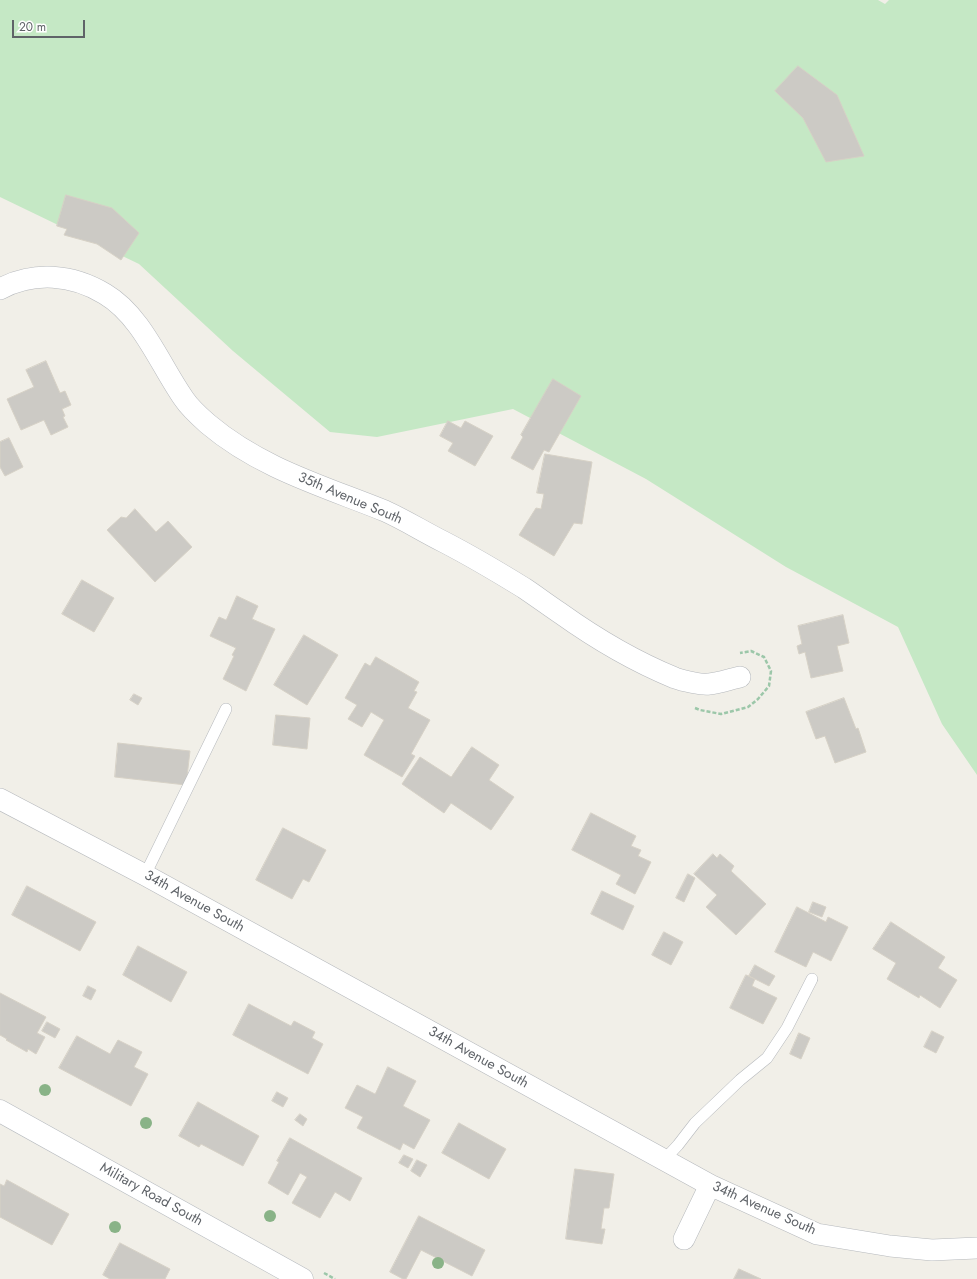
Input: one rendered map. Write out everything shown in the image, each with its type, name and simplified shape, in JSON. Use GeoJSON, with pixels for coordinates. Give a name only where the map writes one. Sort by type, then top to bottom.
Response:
{"type":"FeatureCollection","features":[{"type":"Feature","properties":{"kind":"main road","name":"Military Road South"},"geometry":{"type":"LineString","coordinates":[[0,1111],[302,1279]]}},
{"type":"Feature","properties":{"kind":"street","name":"35th Avenue South"},"geometry":{"type":"LineString","coordinates":[[0,289],[25,279],[48,276],[65,278],[85,284],[105,294],[119,304],[137,324],[162,361],[185,400],[207,423],[234,444],[283,471],[388,512],[445,542],[519,586],[617,650],[677,679],[707,685],[740,677]]}},
{"type":"Feature","properties":{"kind":"street","name":"34th Avenue South"},"geometry":{"type":"LineString","coordinates":[[0,799],[145,875],[710,1185],[818,1234],[890,1246],[932,1250],[977,1248]]}},
{"type":"Feature","properties":{"kind":"street"},"geometry":{"type":"LineString","coordinates":[[684,1239],[710,1185]]}},
{"type":"Feature","properties":{"kind":"lane"},"geometry":{"type":"LineString","coordinates":[[145,875],[226,709]]}},
{"type":"Feature","properties":{"kind":"lane"},"geometry":{"type":"LineString","coordinates":[[664,1160],[695,1123],[740,1080],[767,1058],[787,1028],[812,979]]}},
{"type":"Feature","properties":{"kind":"green space"},"geometry":{"type":"Polygon","coordinates":[[[0,0],[878,0],[885,4],[889,0],[977,0],[977,775],[942,724],[898,627],[786,567],[646,479],[513,409],[377,437],[330,432],[233,351],[139,264],[0,197],[0,0]]]}},
{"type":"Feature","properties":{"kind":"building"},"geometry":{"type":"Polygon","coordinates":[[[798,66],[837,95],[864,156],[826,162],[803,118],[775,91],[798,66]]]}},
{"type":"Feature","properties":{"kind":"building"},"geometry":{"type":"Polygon","coordinates":[[[66,195],[112,208],[139,233],[121,260],[97,244],[64,235],[67,229],[57,226],[66,195]]]}},
{"type":"Feature","properties":{"kind":"building"},"geometry":{"type":"Polygon","coordinates":[[[46,361],[60,393],[65,391],[71,405],[62,409],[65,416],[63,417],[68,427],[51,435],[44,420],[21,430],[7,399],[34,387],[26,370],[46,361]]]}},
{"type":"Feature","properties":{"kind":"building"},"geometry":{"type":"Polygon","coordinates":[[[553,379],[581,396],[549,452],[544,450],[533,470],[511,458],[523,437],[521,435],[553,379]]]}},
{"type":"Feature","properties":{"kind":"building"},"geometry":{"type":"Polygon","coordinates":[[[448,421],[461,428],[465,421],[493,436],[475,466],[448,451],[453,443],[440,436],[448,421]]]}},
{"type":"Feature","properties":{"kind":"building"},"geometry":{"type":"Polygon","coordinates":[[[9,438],[23,467],[5,476],[0,467],[0,442],[9,438]]]}},
{"type":"Feature","properties":{"kind":"building"},"geometry":{"type":"Polygon","coordinates":[[[545,454],[592,462],[582,524],[574,523],[554,556],[519,535],[536,508],[541,509],[544,494],[537,493],[545,454]]]}},
{"type":"Feature","properties":{"kind":"building"},"geometry":{"type":"Polygon","coordinates":[[[135,509],[156,532],[168,521],[192,547],[155,582],[107,530],[121,517],[126,518],[135,509]]]}},
{"type":"Feature","properties":{"kind":"building"},"geometry":{"type":"Polygon","coordinates":[[[82,580],[114,598],[94,632],[62,614],[82,580]]]}},
{"type":"Feature","properties":{"kind":"building"},"geometry":{"type":"Polygon","coordinates":[[[237,596],[258,606],[252,619],[275,629],[246,691],[223,679],[234,656],[232,655],[236,648],[210,636],[219,617],[226,620],[237,596]]]}},
{"type":"Feature","properties":{"kind":"building"},"geometry":{"type":"Polygon","coordinates":[[[843,615],[849,643],[837,646],[843,671],[811,678],[805,652],[799,654],[797,646],[802,644],[798,626],[843,615]]]}},
{"type":"Feature","properties":{"kind":"building"},"geometry":{"type":"Polygon","coordinates":[[[304,635],[338,655],[307,705],[274,685],[304,635]]]}},
{"type":"Feature","properties":{"kind":"building"},"geometry":{"type":"Polygon","coordinates":[[[376,657],[419,682],[414,691],[417,692],[408,708],[430,720],[411,754],[415,756],[402,777],[364,755],[384,720],[371,712],[362,727],[348,719],[357,705],[345,698],[365,663],[370,666],[376,657]]]}},
{"type":"Feature","properties":{"kind":"building"},"geometry":{"type":"Polygon","coordinates":[[[134,694],[142,698],[138,705],[130,700],[134,694]]]}},
{"type":"Feature","properties":{"kind":"building"},"geometry":{"type":"Polygon","coordinates":[[[844,698],[856,729],[858,728],[866,752],[835,763],[825,736],[816,739],[806,712],[844,698]]]}},
{"type":"Feature","properties":{"kind":"building"},"geometry":{"type":"Polygon","coordinates":[[[276,715],[310,718],[307,749],[273,745],[276,715]]]}},
{"type":"Feature","properties":{"kind":"building"},"geometry":{"type":"Polygon","coordinates":[[[118,743],[190,751],[186,785],[115,777],[118,743]]]}},
{"type":"Feature","properties":{"kind":"building"},"geometry":{"type":"Polygon","coordinates":[[[472,747],[499,765],[489,780],[514,797],[491,830],[451,803],[444,813],[402,784],[420,757],[451,777],[472,747]]]}},
{"type":"Feature","properties":{"kind":"building"},"geometry":{"type":"Polygon","coordinates":[[[591,813],[636,836],[631,846],[641,850],[638,856],[651,862],[635,894],[616,884],[621,875],[572,850],[591,813]]]}},
{"type":"Feature","properties":{"kind":"building"},"geometry":{"type":"Polygon","coordinates":[[[283,828],[326,850],[309,882],[303,879],[292,899],[256,880],[283,828]]]}},
{"type":"Feature","properties":{"kind":"building"},"geometry":{"type":"Polygon","coordinates":[[[713,854],[717,858],[720,854],[734,866],[731,871],[766,904],[736,935],[706,907],[717,895],[694,874],[713,854]]]}},
{"type":"Feature","properties":{"kind":"building"},"geometry":{"type":"Polygon","coordinates":[[[688,874],[695,878],[684,902],[676,898],[688,874]]]}},
{"type":"Feature","properties":{"kind":"building"},"geometry":{"type":"Polygon","coordinates":[[[27,886],[96,922],[80,951],[12,915],[27,886]]]}},
{"type":"Feature","properties":{"kind":"building"},"geometry":{"type":"Polygon","coordinates":[[[602,891],[634,906],[623,930],[591,914],[602,891]]]}},
{"type":"Feature","properties":{"kind":"building"},"geometry":{"type":"Polygon","coordinates":[[[813,902],[826,907],[822,917],[809,912],[813,902]]]}},
{"type":"Feature","properties":{"kind":"building"},"geometry":{"type":"Polygon","coordinates":[[[797,907],[826,922],[828,917],[848,927],[831,961],[813,952],[806,967],[775,952],[797,907]]]}},
{"type":"Feature","properties":{"kind":"building"},"geometry":{"type":"Polygon","coordinates":[[[891,922],[945,957],[938,968],[957,980],[940,1008],[920,995],[919,998],[887,979],[896,963],[873,949],[891,922]]]}},
{"type":"Feature","properties":{"kind":"building"},"geometry":{"type":"Polygon","coordinates":[[[664,932],[683,942],[671,965],[652,955],[664,932]]]}},
{"type":"Feature","properties":{"kind":"building"},"geometry":{"type":"Polygon","coordinates":[[[138,946],[187,972],[171,1002],[123,975],[138,946]]]}},
{"type":"Feature","properties":{"kind":"building"},"geometry":{"type":"Polygon","coordinates":[[[755,965],[775,976],[769,986],[749,976],[755,965]]]}},
{"type":"Feature","properties":{"kind":"building"},"geometry":{"type":"Polygon","coordinates":[[[746,975],[755,979],[752,986],[777,998],[763,1024],[730,1008],[746,975]]]}},
{"type":"Feature","properties":{"kind":"building"},"geometry":{"type":"Polygon","coordinates":[[[88,986],[96,990],[91,1000],[83,996],[88,986]]]}},
{"type":"Feature","properties":{"kind":"building"},"geometry":{"type":"Polygon","coordinates":[[[0,993],[46,1017],[37,1033],[45,1037],[36,1054],[28,1049],[27,1052],[0,1035],[0,993]]]}},
{"type":"Feature","properties":{"kind":"building"},"geometry":{"type":"Polygon","coordinates":[[[249,1004],[291,1026],[294,1021],[315,1032],[312,1038],[323,1044],[308,1074],[233,1035],[249,1004]]]}},
{"type":"Feature","properties":{"kind":"building"},"geometry":{"type":"Polygon","coordinates":[[[47,1022],[60,1029],[55,1038],[42,1031],[47,1022]]]}},
{"type":"Feature","properties":{"kind":"building"},"geometry":{"type":"Polygon","coordinates":[[[932,1031],[944,1037],[936,1053],[924,1047],[932,1031]]]}},
{"type":"Feature","properties":{"kind":"building"},"geometry":{"type":"Polygon","coordinates":[[[799,1033],[810,1038],[801,1059],[790,1054],[799,1033]]]}},
{"type":"Feature","properties":{"kind":"building"},"geometry":{"type":"Polygon","coordinates":[[[77,1036],[110,1054],[118,1040],[142,1052],[134,1067],[148,1074],[131,1106],[59,1068],[77,1036]]]}},
{"type":"Feature","properties":{"kind":"building"},"geometry":{"type":"Polygon","coordinates":[[[388,1067],[416,1081],[403,1106],[430,1120],[414,1149],[403,1143],[400,1150],[357,1128],[363,1117],[345,1108],[357,1085],[375,1094],[388,1067]]]}},
{"type":"Feature","properties":{"kind":"building"},"geometry":{"type":"Polygon","coordinates":[[[277,1092],[288,1098],[283,1107],[272,1101],[277,1092]]]}},
{"type":"Feature","properties":{"kind":"building"},"geometry":{"type":"Polygon","coordinates":[[[198,1102],[259,1136],[243,1166],[201,1144],[199,1147],[179,1136],[198,1102]]]}},
{"type":"Feature","properties":{"kind":"building"},"geometry":{"type":"Polygon","coordinates":[[[300,1114],[307,1119],[303,1126],[295,1120],[300,1114]]]}},
{"type":"Feature","properties":{"kind":"building"},"geometry":{"type":"Polygon","coordinates":[[[459,1123],[506,1149],[489,1179],[442,1153],[459,1123]]]}},
{"type":"Feature","properties":{"kind":"building"},"geometry":{"type":"Polygon","coordinates":[[[290,1138],[362,1178],[350,1201],[335,1192],[320,1218],[292,1203],[307,1177],[300,1173],[288,1195],[268,1183],[279,1162],[277,1161],[290,1138]]]}},
{"type":"Feature","properties":{"kind":"building"},"geometry":{"type":"Polygon","coordinates":[[[404,1155],[413,1159],[408,1168],[399,1163],[404,1155]]]}},
{"type":"Feature","properties":{"kind":"building"},"geometry":{"type":"Polygon","coordinates":[[[417,1160],[427,1165],[420,1177],[411,1171],[417,1160]]]}},
{"type":"Feature","properties":{"kind":"building"},"geometry":{"type":"Polygon","coordinates":[[[575,1169],[614,1174],[609,1208],[604,1208],[601,1229],[605,1229],[602,1244],[566,1239],[575,1169]]]}},
{"type":"Feature","properties":{"kind":"building"},"geometry":{"type":"Polygon","coordinates":[[[7,1180],[69,1214],[52,1245],[0,1217],[0,1184],[4,1186],[7,1180]]]}},
{"type":"Feature","properties":{"kind":"building"},"geometry":{"type":"Polygon","coordinates":[[[419,1216],[485,1250],[472,1276],[421,1250],[406,1279],[403,1279],[390,1272],[419,1216]]]}},
{"type":"Feature","properties":{"kind":"building"},"geometry":{"type":"Polygon","coordinates":[[[120,1243],[170,1269],[165,1279],[110,1279],[103,1275],[120,1243]]]}},
{"type":"Feature","properties":{"kind":"building"},"geometry":{"type":"Polygon","coordinates":[[[739,1269],[761,1279],[734,1279],[739,1269]]]}}]}
